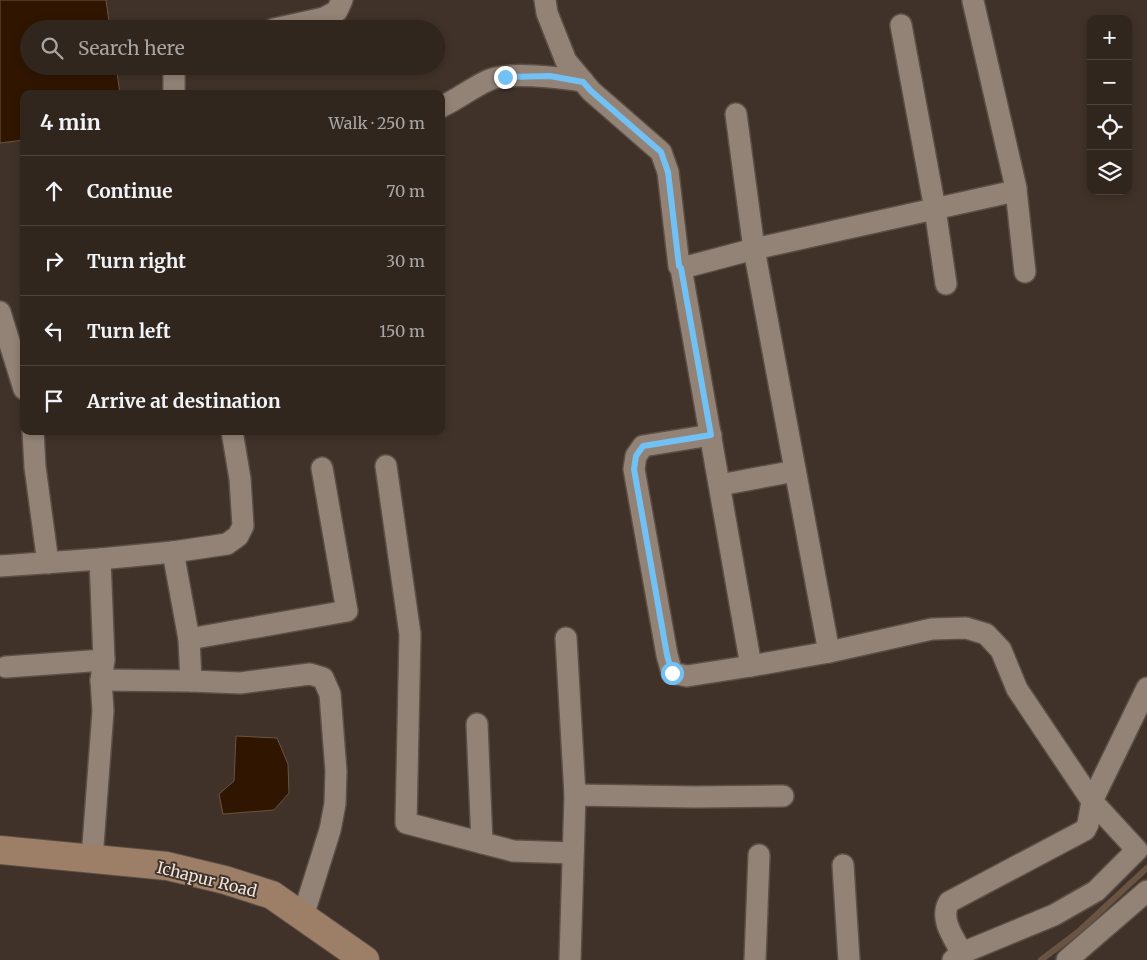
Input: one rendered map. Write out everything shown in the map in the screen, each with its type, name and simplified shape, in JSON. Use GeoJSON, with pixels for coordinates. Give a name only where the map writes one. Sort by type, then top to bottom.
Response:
{"type":"FeatureCollection","features":[{"type":"Feature","properties":{"kind":"street"},"geometry":{"type":"LineString","coordinates":[[315,20],[324,18],[337,11],[342,0]]}},
{"type":"Feature","properties":{"kind":"street"},"geometry":{"type":"LineString","coordinates":[[545,0],[547,13],[566,61],[591,91],[661,152],[668,172],[679,266],[681,268],[751,666]]}},
{"type":"Feature","properties":{"kind":"street"},"geometry":{"type":"LineString","coordinates":[[973,1],[1016,190],[1025,272]]}},
{"type":"Feature","properties":{"kind":"street"},"geometry":{"type":"LineString","coordinates":[[901,25],[936,209],[946,284]]}},
{"type":"Feature","properties":{"kind":"street"},"geometry":{"type":"LineString","coordinates":[[174,75],[174,90]]}},
{"type":"Feature","properties":{"kind":"street"},"geometry":{"type":"LineString","coordinates":[[445,105],[490,79],[550,76],[583,82]]}},
{"type":"Feature","properties":{"kind":"street"},"geometry":{"type":"LineString","coordinates":[[736,114],[754,249],[829,652]]}},
{"type":"Feature","properties":{"kind":"street"},"geometry":{"type":"LineString","coordinates":[[681,268],[754,249],[1016,190]]}},
{"type":"Feature","properties":{"kind":"street"},"geometry":{"type":"LineString","coordinates":[[0,312],[20,375]]}},
{"type":"Feature","properties":{"kind":"street"},"geometry":{"type":"LineString","coordinates":[[33,435],[35,467],[48,564]]}},
{"type":"Feature","properties":{"kind":"street"},"geometry":{"type":"LineString","coordinates":[[0,566],[100,560],[227,544],[238,536],[243,526],[240,479],[233,435]]}},
{"type":"Feature","properties":{"kind":"street"},"geometry":{"type":"LineString","coordinates":[[711,435],[643,446],[636,456],[634,469],[667,655],[672,673],[687,676],[751,666],[829,652],[932,629],[966,628],[986,634],[1001,650],[1017,689],[1092,801],[1137,850],[1096,891],[1054,915],[957,957],[944,914],[949,902],[1077,836],[1084,830],[1088,824],[1092,801],[1147,688]]}},
{"type":"Feature","properties":{"kind":"street"},"geometry":{"type":"LineString","coordinates":[[386,466],[410,634],[406,823],[513,851],[573,853]]}},
{"type":"Feature","properties":{"kind":"street"},"geometry":{"type":"LineString","coordinates":[[189,639],[347,611],[322,468]]}},
{"type":"Feature","properties":{"kind":"street"},"geometry":{"type":"LineString","coordinates":[[720,485],[795,471]]}},
{"type":"Feature","properties":{"kind":"street"},"geometry":{"type":"LineString","coordinates":[[173,552],[189,639],[190,681]]}},
{"type":"Feature","properties":{"kind":"street"},"geometry":{"type":"LineString","coordinates":[[92,859],[103,711],[100,560]]}},
{"type":"Feature","properties":{"kind":"street"},"geometry":{"type":"LineString","coordinates":[[566,638],[575,795],[570,960]]}},
{"type":"Feature","properties":{"kind":"street"},"geometry":{"type":"LineString","coordinates":[[6,667],[103,670],[190,681],[240,683],[310,674],[323,678],[330,694],[336,771],[335,804],[330,830],[302,916]]}},
{"type":"Feature","properties":{"kind":"street"},"geometry":{"type":"LineString","coordinates":[[477,724],[482,843]]}},
{"type":"Feature","properties":{"kind":"street"},"geometry":{"type":"LineString","coordinates":[[575,795],[783,796]]}},
{"type":"Feature","properties":{"kind":"street","name":"Ichapur Road"},"geometry":{"type":"LineString","coordinates":[[0,850],[167,866],[225,880],[272,895],[365,960]]}},
{"type":"Feature","properties":{"kind":"street"},"geometry":{"type":"LineString","coordinates":[[755,960],[759,855]]}},
{"type":"Feature","properties":{"kind":"street"},"geometry":{"type":"LineString","coordinates":[[843,865],[848,960]]}},
{"type":"Feature","properties":{"kind":"street"},"geometry":{"type":"LineString","coordinates":[[1068,960],[1147,891]]}},
{"type":"Feature","properties":{"kind":"shaded area"},"geometry":{"type":"Polygon","coordinates":[[[0,0],[106,0],[109,20],[20,20],[20,75],[117,75],[119,90],[20,90],[20,140],[0,143],[0,0]]]}},
{"type":"Feature","properties":{"kind":"shaded area"},"geometry":{"type":"Polygon","coordinates":[[[236,736],[277,738],[288,764],[289,793],[274,810],[223,814],[219,794],[234,781],[236,736]]]}},
{"type":"Feature","properties":{"kind":"waterway"},"geometry":{"type":"LineString","coordinates":[[1041,960],[1078,932],[1147,868]]}},
{"type":"Feature","properties":{"kind":"route"},"geometry":{"type":"LineString","coordinates":[[505,77],[550,76],[583,82],[661,152],[668,172],[679,266],[681,268],[711,435],[643,446],[636,456],[634,469],[667,655],[672,673]]}}]}
